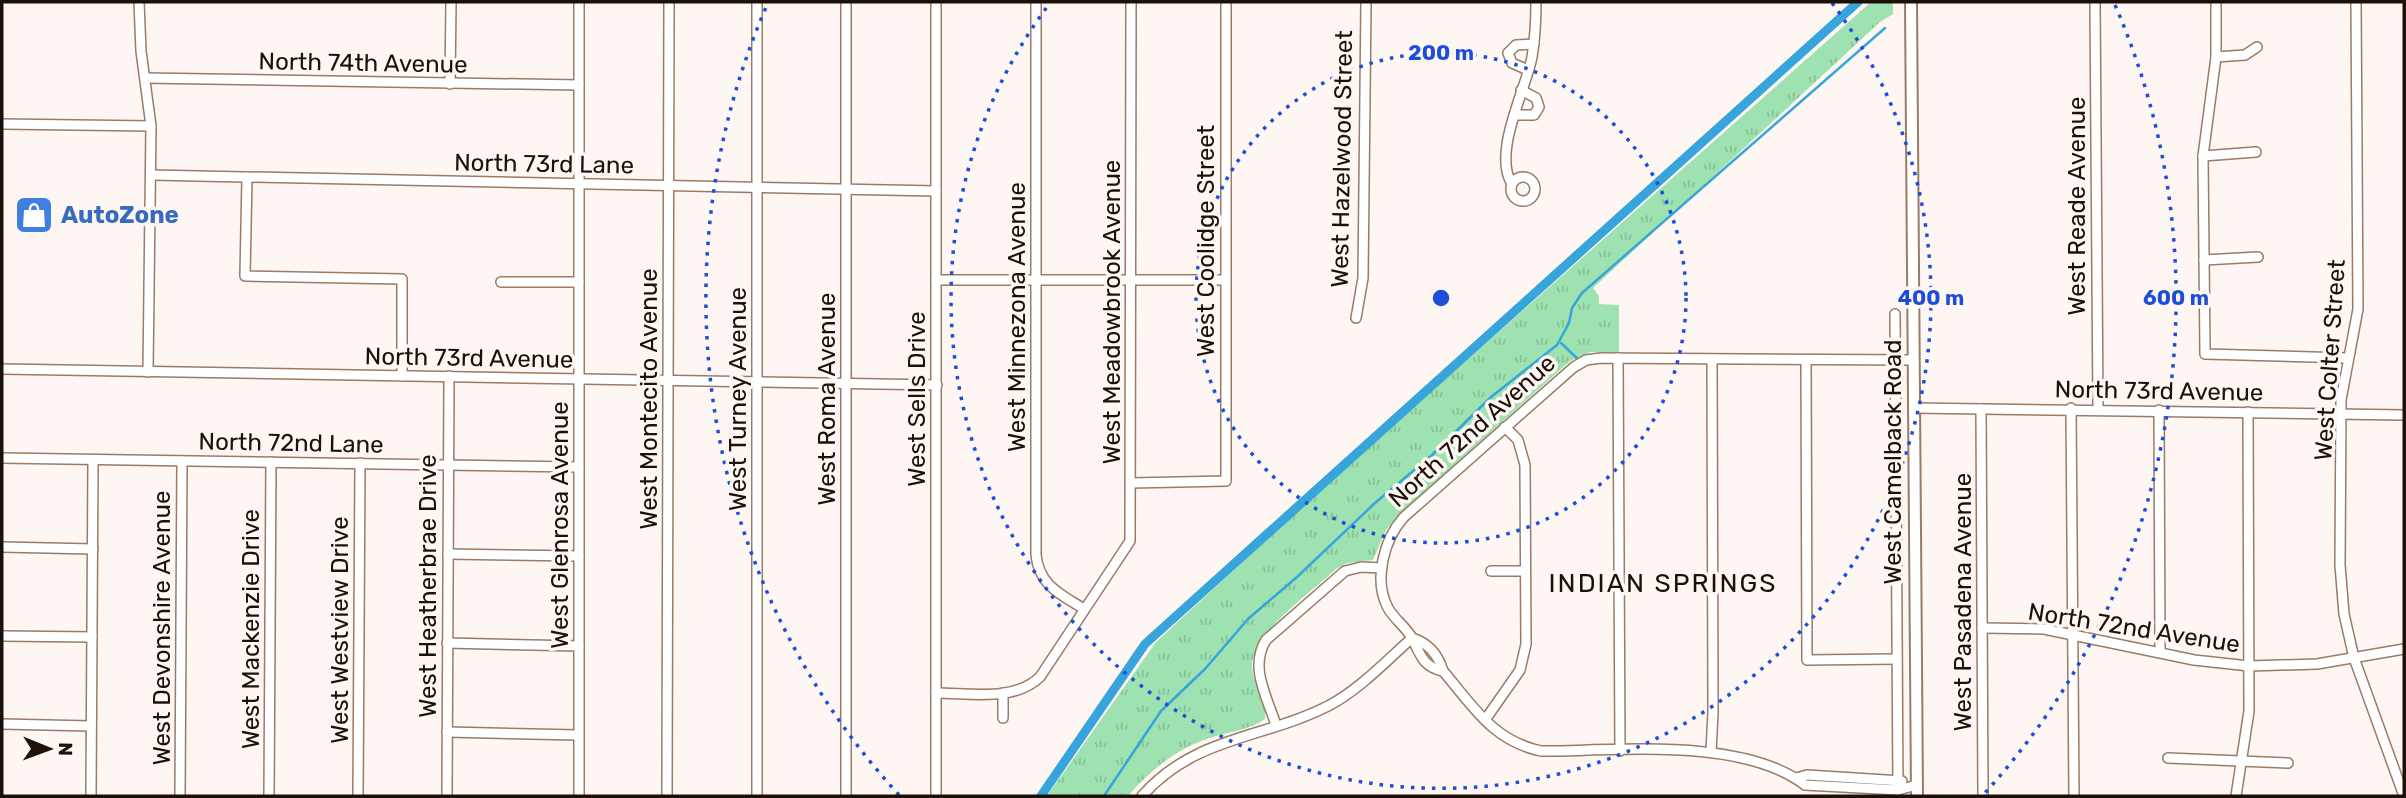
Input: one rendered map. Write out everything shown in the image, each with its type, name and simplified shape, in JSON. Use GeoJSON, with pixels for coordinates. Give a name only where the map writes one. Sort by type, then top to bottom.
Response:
{"type":"FeatureCollection","features":[{"type":"Feature","properties":{"kind":"main road","name":"West Camelback Road"},"geometry":{"type":"LineString","coordinates":[[1911,2],[1917,791]]}},
{"type":"Feature","properties":{"kind":"street"},"geometry":{"type":"LineString","coordinates":[[139,2],[151,125],[148,372]]}},
{"type":"Feature","properties":{"kind":"street"},"geometry":{"type":"LineString","coordinates":[[450,2],[450,84]]}},
{"type":"Feature","properties":{"kind":"street","name":"West Glenrosa Avenue"},"geometry":{"type":"LineString","coordinates":[[579,2],[579,796]]}},
{"type":"Feature","properties":{"kind":"street","name":"West Montecito Avenue"},"geometry":{"type":"LineString","coordinates":[[667,796],[668,2]]}},
{"type":"Feature","properties":{"kind":"street","name":"West Turney Avenue"},"geometry":{"type":"LineString","coordinates":[[757,2],[757,796]]}},
{"type":"Feature","properties":{"kind":"street","name":"West Roma Avenue"},"geometry":{"type":"LineString","coordinates":[[846,2],[846,796]]}},
{"type":"Feature","properties":{"kind":"street","name":"West Sells Drive"},"geometry":{"type":"LineString","coordinates":[[936,2],[936,796]]}},
{"type":"Feature","properties":{"kind":"street","name":"West Minnezona Avenue"},"geometry":{"type":"LineString","coordinates":[[1036,2],[1037,566],[1051,589],[1084,609]]}},
{"type":"Feature","properties":{"kind":"street","name":"West Meadowbrook Avenue"},"geometry":{"type":"LineString","coordinates":[[1003,693],[1023,690],[1040,677],[1130,541],[1131,2]]}},
{"type":"Feature","properties":{"kind":"street","name":"West Coolidge Street"},"geometry":{"type":"LineString","coordinates":[[1131,483],[1226,481],[1226,2]]}},
{"type":"Feature","properties":{"kind":"street","name":"West Hazelwood Street"},"geometry":{"type":"LineString","coordinates":[[1356,318],[1363,278],[1366,2]]}},
{"type":"Feature","properties":{"kind":"street"},"geometry":{"type":"LineString","coordinates":[[1512,184],[1507,170],[1514,115],[1534,44],[1535,2]]}},
{"type":"Feature","properties":{"kind":"street","name":"West Reade Avenue"},"geometry":{"type":"LineString","coordinates":[[2095,2],[2098,409]]}},
{"type":"Feature","properties":{"kind":"street"},"geometry":{"type":"LineString","coordinates":[[2216,2],[2216,57],[2203,156],[2205,354],[2348,358]]}},
{"type":"Feature","properties":{"kind":"street","name":"West Colter Street"},"geometry":{"type":"LineString","coordinates":[[2356,2],[2358,309],[2341,414],[2340,565],[2344,614],[2354,658],[2400,769],[2404,796]]}},
{"type":"Feature","properties":{"kind":"street"},"geometry":{"type":"LineString","coordinates":[[1528,70],[1512,63],[1508,53],[1516,45],[1534,44]]}},
{"type":"Feature","properties":{"kind":"street"},"geometry":{"type":"LineString","coordinates":[[2216,57],[2245,55],[2257,47]]}},
{"type":"Feature","properties":{"kind":"street","name":"North 74th Avenue"},"geometry":{"type":"LineString","coordinates":[[145,78],[579,85]]}},
{"type":"Feature","properties":{"kind":"street"},"geometry":{"type":"LineString","coordinates":[[1514,115],[1527,117],[1538,112],[1536,98],[1521,90]]}},
{"type":"Feature","properties":{"kind":"street"},"geometry":{"type":"LineString","coordinates":[[2,124],[151,125]]}},
{"type":"Feature","properties":{"kind":"street"},"geometry":{"type":"LineString","coordinates":[[2203,156],[2256,152]]}},
{"type":"Feature","properties":{"kind":"street","name":"North 73rd Lane"},"geometry":{"type":"LineString","coordinates":[[151,175],[936,191]]}},
{"type":"Feature","properties":{"kind":"street"},"geometry":{"type":"LineString","coordinates":[[247,177],[245,276],[402,279],[402,376]]}},
{"type":"Feature","properties":{"kind":"street"},"geometry":{"type":"LineString","coordinates":[[2204,260],[2258,257]]}},
{"type":"Feature","properties":{"kind":"street"},"geometry":{"type":"LineString","coordinates":[[936,280],[1225,280]]}},
{"type":"Feature","properties":{"kind":"street"},"geometry":{"type":"LineString","coordinates":[[501,282],[579,282]]}},
{"type":"Feature","properties":{"kind":"street","name":"West Camelback Road"},"geometry":{"type":"LineString","coordinates":[[1895,314],[1898,790]]}},
{"type":"Feature","properties":{"kind":"street"},"geometry":{"type":"LineString","coordinates":[[1620,751],[1618,358],[1914,360]]}},
{"type":"Feature","properties":{"kind":"street","name":"North 72nd Avenue"},"geometry":{"type":"LineString","coordinates":[[1382,568],[1385,548],[1395,526],[1505,427],[1581,362],[1618,358]]}},
{"type":"Feature","properties":{"kind":"street"},"geometry":{"type":"LineString","coordinates":[[1711,752],[1712,359]]}},
{"type":"Feature","properties":{"kind":"street"},"geometry":{"type":"LineString","coordinates":[[1806,360],[1807,660],[1897,659]]}},
{"type":"Feature","properties":{"kind":"street","name":"North 73rd Avenue"},"geometry":{"type":"LineString","coordinates":[[2,369],[937,385]]}},
{"type":"Feature","properties":{"kind":"street","name":"West Heatherbrae Drive"},"geometry":{"type":"LineString","coordinates":[[447,796],[449,376]]}},
{"type":"Feature","properties":{"kind":"street","name":"North 73rd Avenue"},"geometry":{"type":"LineString","coordinates":[[1914,408],[2071,408],[2404,415]]}},
{"type":"Feature","properties":{"kind":"street","name":"West Pasadena Avenue"},"geometry":{"type":"LineString","coordinates":[[1982,408],[1983,796]]}},
{"type":"Feature","properties":{"kind":"street"},"geometry":{"type":"LineString","coordinates":[[2071,408],[2074,796]]}},
{"type":"Feature","properties":{"kind":"street"},"geometry":{"type":"LineString","coordinates":[[2159,410],[2160,652]]}},
{"type":"Feature","properties":{"kind":"street"},"geometry":{"type":"LineString","coordinates":[[2236,796],[2249,711],[2248,412]]}},
{"type":"Feature","properties":{"kind":"street"},"geometry":{"type":"LineString","coordinates":[[1485,720],[1520,670],[1525,656],[1523,452],[1505,427]]}},
{"type":"Feature","properties":{"kind":"street","name":"North 72nd Lane"},"geometry":{"type":"LineString","coordinates":[[2,458],[579,467]]}},
{"type":"Feature","properties":{"kind":"street"},"geometry":{"type":"LineString","coordinates":[[91,796],[93,460]]}},
{"type":"Feature","properties":{"kind":"street","name":"West Devonshire Avenue"},"geometry":{"type":"LineString","coordinates":[[180,796],[182,461]]}},
{"type":"Feature","properties":{"kind":"street","name":"West Mackenzie Drive"},"geometry":{"type":"LineString","coordinates":[[269,796],[271,462]]}},
{"type":"Feature","properties":{"kind":"street","name":"West Westview Drive"},"geometry":{"type":"LineString","coordinates":[[358,796],[360,463]]}},
{"type":"Feature","properties":{"kind":"street"},"geometry":{"type":"LineString","coordinates":[[2,547],[93,549]]}},
{"type":"Feature","properties":{"kind":"street"},"geometry":{"type":"LineString","coordinates":[[448,554],[579,556]]}},
{"type":"Feature","properties":{"kind":"street"},"geometry":{"type":"LineString","coordinates":[[1276,725],[1258,670],[1260,649],[1266,640],[1345,571],[1361,567],[1382,568],[1384,598],[1412,638],[1417,653],[1432,669],[1443,671],[1485,720],[1515,744],[1541,751],[1711,752],[1751,760],[1796,778],[1805,785],[1917,791]]}},
{"type":"Feature","properties":{"kind":"street"},"geometry":{"type":"LineString","coordinates":[[1491,571],[1525,571]]}},
{"type":"Feature","properties":{"kind":"street","name":"North 72nd Avenue"},"geometry":{"type":"LineString","coordinates":[[1982,628],[2044,629],[2220,664],[2249,666],[2317,664],[2404,649]]}},
{"type":"Feature","properties":{"kind":"street"},"geometry":{"type":"LineString","coordinates":[[2,636],[92,637]]}},
{"type":"Feature","properties":{"kind":"street"},"geometry":{"type":"LineString","coordinates":[[1142,796],[1168,771],[1196,754],[1330,705],[1357,686],[1412,638]]}},
{"type":"Feature","properties":{"kind":"street"},"geometry":{"type":"LineString","coordinates":[[447,643],[579,646]]}},
{"type":"Feature","properties":{"kind":"street"},"geometry":{"type":"LineString","coordinates":[[936,693],[1003,693],[1003,718]]}},
{"type":"Feature","properties":{"kind":"street"},"geometry":{"type":"LineString","coordinates":[[2,724],[91,726]]}},
{"type":"Feature","properties":{"kind":"street"},"geometry":{"type":"LineString","coordinates":[[447,732],[578,735]]}},
{"type":"Feature","properties":{"kind":"street"},"geometry":{"type":"LineString","coordinates":[[2168,758],[2288,763]]}},
{"type":"Feature","properties":{"kind":"street"},"geometry":{"type":"LineString","coordinates":[[1796,778],[1807,775],[1898,779],[1917,791]]}},
{"type":"Feature","properties":{"kind":"street"},"geometry":{"type":"LineString","coordinates":[[1856,778],[1856,788]]}},
{"type":"Feature","properties":{"kind":"green space"},"geometry":{"type":"Polygon","coordinates":[[[1871,2],[1893,2],[1893,14],[1880,22],[1593,288],[1599,296],[1599,304],[1619,305],[1619,352],[1590,352],[1570,361],[1404,510],[1386,530],[1373,560],[1347,563],[1336,569],[1285,613],[1262,640],[1252,666],[1264,706],[1265,719],[1247,728],[1201,741],[1177,753],[1156,768],[1128,796],[1047,796],[1156,642],[1334,478],[1871,2]]]}},
{"type":"Feature","properties":{"kind":"waterway"},"geometry":{"type":"LineString","coordinates":[[1041,796],[1145,644],[1858,2]]}},
{"type":"Feature","properties":{"kind":"waterway"},"geometry":{"type":"LineString","coordinates":[[1104,796],[1161,711],[1205,669],[1248,619],[1432,455],[1491,397],[1557,345],[1569,323],[1572,308],[1582,293],[1885,28]]}},
{"type":"Feature","properties":{"kind":"waterway"},"geometry":{"type":"LineString","coordinates":[[1561,343],[1581,362]]}},
{"type":"Feature","properties":{"kind":"place","name":"AutoZone"},"geometry":{"type":"Point","coordinates":[34,215]}},
{"type":"Feature","properties":{"kind":"district","name":"INDIAN SPRINGS"},"geometry":{"type":"Point","coordinates":[1663,583]}}]}
